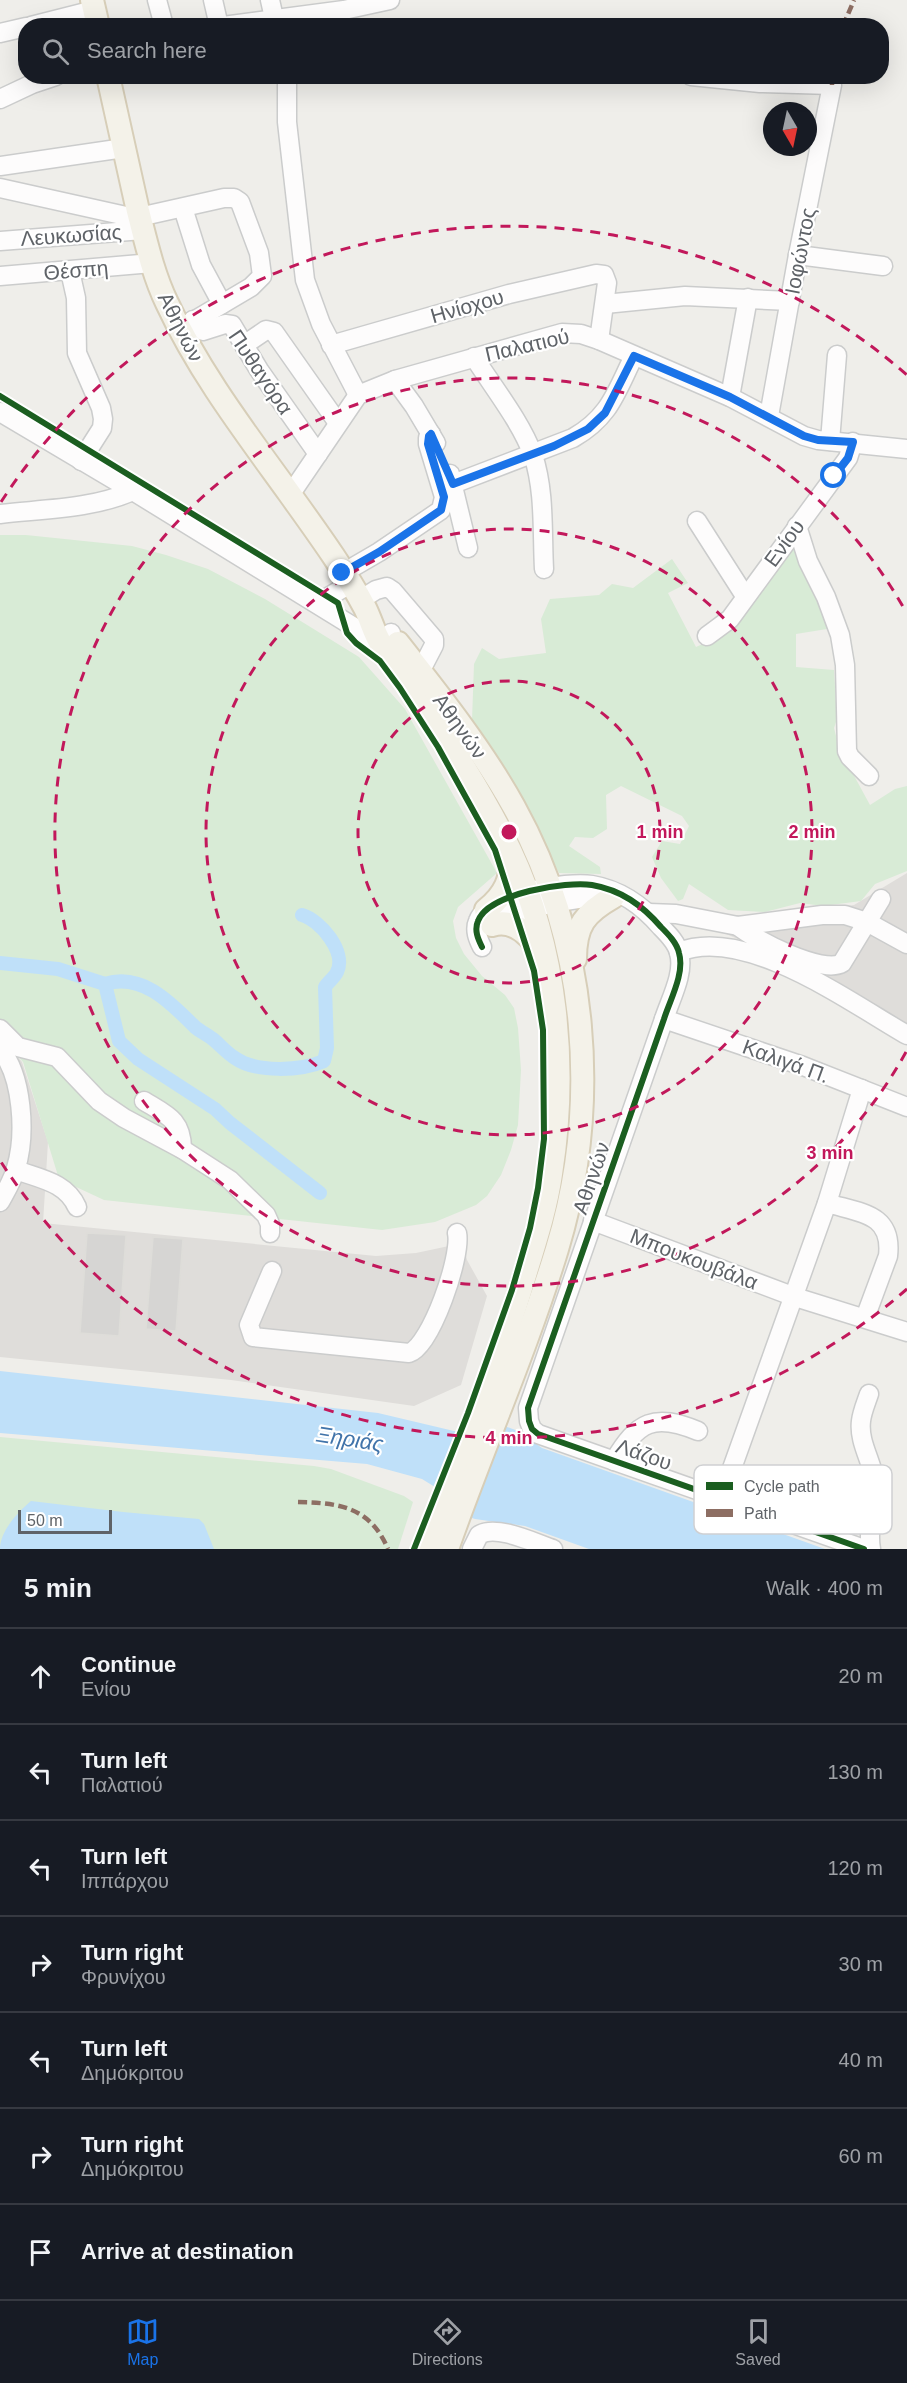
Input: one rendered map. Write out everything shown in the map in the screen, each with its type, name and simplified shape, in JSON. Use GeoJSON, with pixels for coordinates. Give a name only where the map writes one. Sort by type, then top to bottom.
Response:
{"type":"FeatureCollection","features":[{"type":"Feature","properties":{"kind":"main road","name":"Αθηνών"},"geometry":{"type":"LineString","coordinates":[[110,84],[141,223],[164,296],[186,324],[197,360],[385,638],[441,730],[510,851],[530,901],[549,972],[556,1032],[557,1094],[552,1172],[539,1228],[486,1419]]}},
{"type":"Feature","properties":{"kind":"main road","name":"Αθηνών"},"geometry":{"type":"LineString","coordinates":[[385,638],[420,672],[499,781],[532,843],[553,895],[572,978],[580,1025],[583,1074],[573,1179],[565,1219],[547,1279],[486,1419],[448,1517],[426,1549]]}},
{"type":"Feature","properties":{"kind":"main road"},"geometry":{"type":"LineString","coordinates":[[510,851],[510,875],[507,886],[489,917],[519,928],[534,942],[549,972]]}},
{"type":"Feature","properties":{"kind":"main road"},"geometry":{"type":"LineString","coordinates":[[572,978],[577,933],[583,919],[599,904],[620,897]]}},
{"type":"Feature","properties":{"kind":"main road","name":"Αθηνών"},"geometry":{"type":"LineString","coordinates":[[447,1549],[448,1517]]}},
{"type":"Feature","properties":{"kind":"street"},"geometry":{"type":"LineString","coordinates":[[158,0],[162,18]]}},
{"type":"Feature","properties":{"kind":"street"},"geometry":{"type":"LineString","coordinates":[[213,0],[219,18]]}},
{"type":"Feature","properties":{"kind":"street"},"geometry":{"type":"LineString","coordinates":[[245,18],[272,9],[385,1]]}},
{"type":"Feature","properties":{"kind":"street"},"geometry":{"type":"LineString","coordinates":[[68,18],[95,12]]}},
{"type":"Feature","properties":{"kind":"street"},"geometry":{"type":"LineString","coordinates":[[0,33],[18,29]]}},
{"type":"Feature","properties":{"kind":"street"},"geometry":{"type":"LineString","coordinates":[[0,99],[32,84]]}},
{"type":"Feature","properties":{"kind":"street"},"geometry":{"type":"LineString","coordinates":[[287,84],[287,122],[305,280],[314,308],[331,345],[358,395],[290,495]]}},
{"type":"Feature","properties":{"kind":"street","name":"Ιοφώντος"},"geometry":{"type":"LineString","coordinates":[[769,416],[832,85],[806,84]]}},
{"type":"Feature","properties":{"kind":"street"},"geometry":{"type":"LineString","coordinates":[[0,166],[124,148]]}},
{"type":"Feature","properties":{"kind":"street"},"geometry":{"type":"LineString","coordinates":[[0,188],[141,223],[183,208],[224,198],[234,198],[240,202],[259,253],[262,276],[251,287],[186,324]]}},
{"type":"Feature","properties":{"kind":"street"},"geometry":{"type":"LineString","coordinates":[[183,208],[201,265],[222,304]]}},
{"type":"Feature","properties":{"kind":"street","name":"Λευκωσίας"},"geometry":{"type":"LineString","coordinates":[[0,241],[141,223]]}},
{"type":"Feature","properties":{"kind":"street"},"geometry":{"type":"LineString","coordinates":[[798,255],[883,266]]}},
{"type":"Feature","properties":{"kind":"street","name":"Θέσπη"},"geometry":{"type":"LineString","coordinates":[[0,276],[70,272],[152,263]]}},
{"type":"Feature","properties":{"kind":"street"},"geometry":{"type":"LineString","coordinates":[[70,272],[76,298],[77,353],[103,419],[98,435],[81,460]]}},
{"type":"Feature","properties":{"kind":"street","name":"Ηνίοχου"},"geometry":{"type":"LineString","coordinates":[[331,345],[526,289],[590,275],[604,275],[607,287],[605,304]]}},
{"type":"Feature","properties":{"kind":"street"},"geometry":{"type":"LineString","coordinates":[[599,340],[605,304],[685,296],[790,301]]}},
{"type":"Feature","properties":{"kind":"street"},"geometry":{"type":"LineString","coordinates":[[730,397],[748,298]]}},
{"type":"Feature","properties":{"kind":"street","name":"Πυθαγόρα"},"geometry":{"type":"LineString","coordinates":[[186,324],[204,331],[229,324],[318,454]]}},
{"type":"Feature","properties":{"kind":"street"},"geometry":{"type":"LineString","coordinates":[[244,345],[266,330],[274,332],[338,423]]}},
{"type":"Feature","properties":{"kind":"street","name":"Παλατιού"},"geometry":{"type":"LineString","coordinates":[[358,395],[395,380],[474,357],[555,334],[575,333],[599,340],[730,397],[804,436],[907,449]]}},
{"type":"Feature","properties":{"kind":"street"},"geometry":{"type":"LineString","coordinates":[[830,441],[837,355]]}},
{"type":"Feature","properties":{"kind":"street"},"geometry":{"type":"LineString","coordinates":[[453,484],[573,438],[598,421],[605,413],[634,356]]}},
{"type":"Feature","properties":{"kind":"street"},"geometry":{"type":"LineString","coordinates":[[474,357],[511,415],[532,454],[539,489],[544,569]]}},
{"type":"Feature","properties":{"kind":"street"},"geometry":{"type":"LineString","coordinates":[[395,380],[431,434],[453,484],[468,548]]}},
{"type":"Feature","properties":{"kind":"street"},"geometry":{"type":"LineString","coordinates":[[0,412],[318,603],[385,638]]}},
{"type":"Feature","properties":{"kind":"street"},"geometry":{"type":"LineString","coordinates":[[354,591],[379,552],[441,510],[444,497],[428,444],[431,434]]}},
{"type":"Feature","properties":{"kind":"street","name":"Ενίου"},"geometry":{"type":"LineString","coordinates":[[707,636],[730,620],[745,596],[848,458],[853,442]]}},
{"type":"Feature","properties":{"kind":"street"},"geometry":{"type":"LineString","coordinates":[[0,514],[94,504],[115,499],[133,491]]}},
{"type":"Feature","properties":{"kind":"street"},"geometry":{"type":"LineString","coordinates":[[697,521],[745,596]]}},
{"type":"Feature","properties":{"kind":"street"},"geometry":{"type":"LineString","coordinates":[[797,526],[808,561],[826,597],[840,635],[845,665],[847,751],[869,776]]}},
{"type":"Feature","properties":{"kind":"street"},"geometry":{"type":"LineString","coordinates":[[318,603],[354,591],[387,587],[434,639],[434,645],[420,672]]}},
{"type":"Feature","properties":{"kind":"street"},"geometry":{"type":"LineString","coordinates":[[489,917],[506,917],[530,901],[553,895],[576,898],[620,897],[649,913],[669,936],[679,952],[695,946],[706,946],[747,952],[776,960],[801,972],[907,1035]]}},
{"type":"Feature","properties":{"kind":"street"},"geometry":{"type":"LineString","coordinates":[[738,926],[748,934],[778,948],[821,965],[833,967],[842,963],[881,899]]}},
{"type":"Feature","properties":{"kind":"street"},"geometry":{"type":"LineString","coordinates":[[649,913],[676,914],[738,926],[822,915],[845,915],[867,922],[907,944]]}},
{"type":"Feature","properties":{"kind":"street","name":"Αθηνών"},"geometry":{"type":"LineString","coordinates":[[528,1414],[528,1408],[664,1019],[679,973],[679,952]]}},
{"type":"Feature","properties":{"kind":"street","name":"Καλιγά Π."},"geometry":{"type":"LineString","coordinates":[[664,1019],[775,1056],[907,1107]]}},
{"type":"Feature","properties":{"kind":"street"},"geometry":{"type":"LineString","coordinates":[[0,1029],[18,1047],[57,1057],[99,1101],[230,1180],[270,1220],[270,1233]]}},
{"type":"Feature","properties":{"kind":"street"},"geometry":{"type":"LineString","coordinates":[[0,1049],[14,1076],[20,1111],[21,1137],[16,1170],[0,1202]]}},
{"type":"Feature","properties":{"kind":"street"},"geometry":{"type":"LineString","coordinates":[[734,1465],[827,1203],[862,1089]]}},
{"type":"Feature","properties":{"kind":"street"},"geometry":{"type":"LineString","coordinates":[[144,1101],[177,1124],[181,1133],[182,1149]]}},
{"type":"Feature","properties":{"kind":"street"},"geometry":{"type":"LineString","coordinates":[[16,1170],[63,1188],[70,1194],[77,1207]]}},
{"type":"Feature","properties":{"kind":"street"},"geometry":{"type":"LineString","coordinates":[[827,1203],[872,1217],[879,1221],[887,1232],[888,1256],[865,1318]]}},
{"type":"Feature","properties":{"kind":"street","name":"Μπουκουβάλα"},"geometry":{"type":"LineString","coordinates":[[593,1221],[795,1297],[907,1332]]}},
{"type":"Feature","properties":{"kind":"street"},"geometry":{"type":"LineString","coordinates":[[272,1271],[249,1325],[254,1337],[409,1353],[420,1346],[450,1281],[458,1241],[457,1233]]}},
{"type":"Feature","properties":{"kind":"street"},"geometry":{"type":"LineString","coordinates":[[869,1394],[860,1424],[863,1441],[872,1465]]}},
{"type":"Feature","properties":{"kind":"street","name":"Λάζου"},"geometry":{"type":"LineString","coordinates":[[528,1414],[532,1429],[538,1434],[694,1489]]}},
{"type":"Feature","properties":{"kind":"street"},"geometry":{"type":"LineString","coordinates":[[614,1461],[626,1442],[639,1429],[653,1422],[669,1421],[698,1431]]}},
{"type":"Feature","properties":{"kind":"street"},"geometry":{"type":"LineString","coordinates":[[472,1549],[479,1535],[492,1531],[516,1536],[553,1549]]}},
{"type":"Feature","properties":{"kind":"street","name":"Λάζου"},"geometry":{"type":"LineString","coordinates":[[821,1534],[864,1549]]}},
{"type":"Feature","properties":{"kind":"street"},"geometry":{"type":"LineString","coordinates":[[868,1534],[871,1549]]}},
{"type":"Feature","properties":{"kind":"shaded area"},"geometry":{"type":"Polygon","coordinates":[[[907,873],[907,1025],[835,980],[719,931],[747,919],[854,905],[907,873]]]}},
{"type":"Feature","properties":{"kind":"shaded area"},"geometry":{"type":"Polygon","coordinates":[[[0,1036],[22,1062],[48,1142],[43,1223],[376,1256],[416,1253],[463,1243],[467,1260],[487,1296],[461,1385],[414,1406],[231,1380],[0,1357],[0,1036]]]}},
{"type":"Feature","properties":{"kind":"green space"},"geometry":{"type":"Polygon","coordinates":[[[0,535],[26,535],[132,546],[208,569],[265,599],[359,657],[405,709],[497,873],[458,907],[453,921],[456,938],[464,954],[482,976],[505,995],[514,1008],[518,1028],[521,1070],[518,1125],[501,1175],[487,1196],[476,1205],[435,1222],[382,1230],[104,1200],[59,1179],[23,1062],[0,1037],[0,535]]]}},
{"type":"Feature","properties":{"kind":"green space"},"geometry":{"type":"Polygon","coordinates":[[[793,539],[826,616],[827,629],[796,634],[796,667],[834,670],[837,719],[834,728],[839,748],[870,805],[895,789],[907,786],[907,871],[875,884],[861,901],[823,906],[800,903],[765,912],[728,910],[689,884],[683,899],[678,901],[661,878],[652,857],[662,841],[680,844],[689,826],[682,816],[621,786],[606,795],[607,829],[593,838],[575,837],[569,846],[600,867],[601,874],[559,873],[512,781],[472,720],[474,664],[482,648],[499,659],[546,653],[541,619],[550,599],[599,595],[612,584],[633,588],[672,559],[688,583],[668,593],[696,647],[729,632],[753,593],[793,539]]]}},
{"type":"Feature","properties":{"kind":"green space"},"geometry":{"type":"Polygon","coordinates":[[[0,1437],[314,1466],[331,1469],[404,1496],[413,1502],[398,1549],[0,1549],[0,1437]]]}},
{"type":"Feature","properties":{"kind":"water","name":"Ξηριάς"},"geometry":{"type":"Polygon","coordinates":[[[0,1371],[378,1413],[454,1431],[504,1426],[518,1432],[542,1448],[694,1502],[694,1534],[783,1534],[825,1549],[589,1549],[525,1526],[466,1516],[435,1487],[422,1479],[367,1464],[0,1433],[0,1371]]]}},
{"type":"Feature","properties":{"kind":"water"},"geometry":{"type":"Polygon","coordinates":[[[31,1501],[199,1519],[204,1524],[214,1549],[0,1549],[6,1529],[15,1516],[31,1501]]]}},
{"type":"Feature","properties":{"kind":"building"},"geometry":{"type":"Polygon","coordinates":[[[87,1233],[126,1235],[119,1336],[80,1333],[87,1233]]]}},
{"type":"Feature","properties":{"kind":"building"},"geometry":{"type":"Polygon","coordinates":[[[153,1237],[183,1239],[176,1331],[146,1329],[153,1237]]]}},
{"type":"Feature","properties":{"kind":"waterway"},"geometry":{"type":"LineString","coordinates":[[105,984],[119,981],[131,982],[155,992],[195,1027],[244,1063],[279,1069],[303,1067],[324,1061],[327,1048],[325,987],[336,974],[339,964],[338,955],[324,930],[302,915]]}},
{"type":"Feature","properties":{"kind":"waterway"},"geometry":{"type":"LineString","coordinates":[[0,963],[58,969],[105,984],[119,1041],[138,1059],[215,1109],[320,1193]]}},
{"type":"Feature","properties":{"kind":"marked path"},"geometry":{"type":"LineString","coordinates":[[846,18],[854,0]]}},
{"type":"Feature","properties":{"kind":"marked path"},"geometry":{"type":"LineString","coordinates":[[298,1502],[327,1504],[352,1510],[372,1524],[388,1549]]}},
{"type":"Feature","properties":{"kind":"cycle path"},"geometry":{"type":"LineString","coordinates":[[0,396],[338,603],[347,633],[356,643],[380,661],[400,688],[438,747],[495,850],[534,971],[543,1030],[544,1139],[530,1228],[512,1290],[468,1413],[414,1549]]}},
{"type":"Feature","properties":{"kind":"cycle path"},"geometry":{"type":"LineString","coordinates":[[482,947],[476,928],[478,921],[485,911],[497,903],[529,891],[580,884],[603,887],[630,900],[646,912],[678,949],[680,969],[676,986],[528,1408],[532,1429],[538,1434],[694,1489]]}},
{"type":"Feature","properties":{"kind":"cycle path"},"geometry":{"type":"LineString","coordinates":[[821,1534],[864,1549]]}},
{"type":"Feature","properties":{"kind":"route"},"geometry":{"type":"LineString","coordinates":[[342,573],[379,552],[441,510],[445,501],[428,444],[431,434],[453,484],[532,454],[573,438],[598,421],[605,413],[634,356],[730,397],[804,436],[818,440],[853,442],[848,458],[834,476]]}}]}
